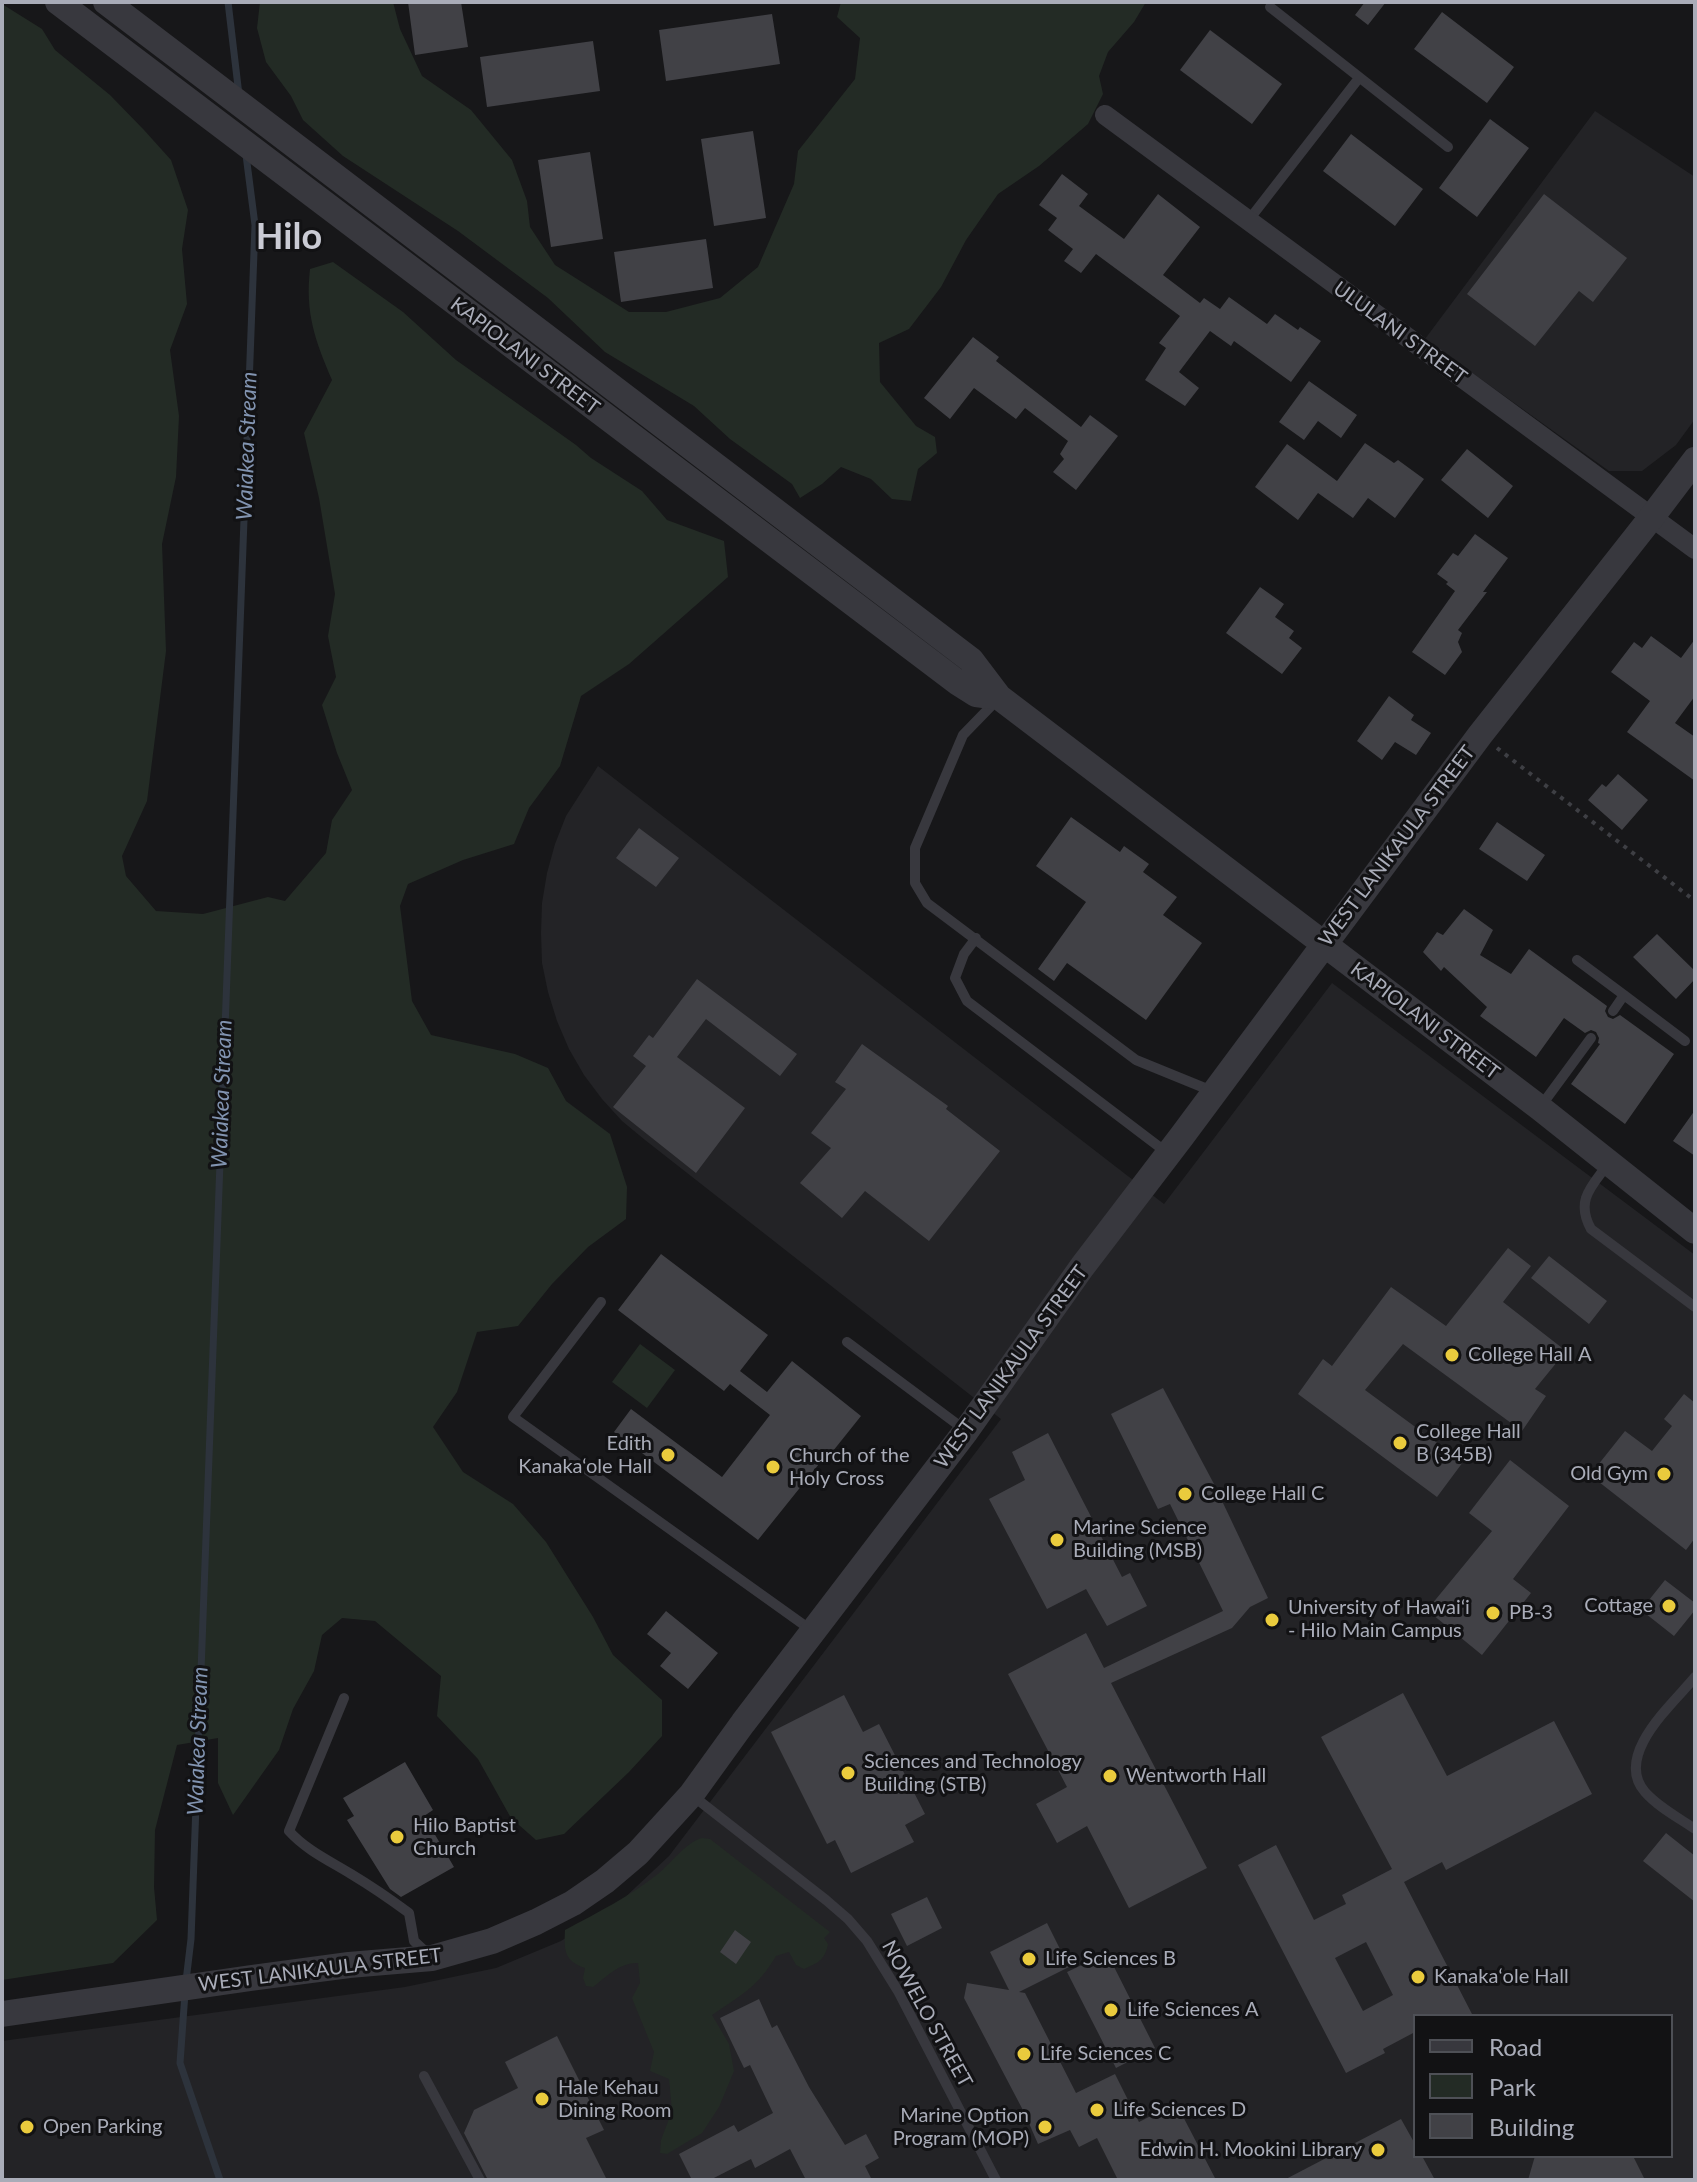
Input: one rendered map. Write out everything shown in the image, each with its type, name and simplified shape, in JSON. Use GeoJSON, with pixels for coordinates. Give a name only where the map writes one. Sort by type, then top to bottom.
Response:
{"type":"FeatureCollection","features":[{"type":"Feature","properties":{"kind":"street","name":"KAPIOLANI STREET"},"geometry":{"type":"LineString","coordinates":[[58,2],[957,682],[976,694],[999,697]]}},
{"type":"Feature","properties":{"kind":"street","name":"KAPIOLANI STREET"},"geometry":{"type":"LineString","coordinates":[[106,2],[971,660],[999,697],[1540,1108],[1695,1231]]}},
{"type":"Feature","properties":{"kind":"street","name":"ULULANI STREET"},"geometry":{"type":"LineString","coordinates":[[1105,115],[1695,549]]}},
{"type":"Feature","properties":{"kind":"street","name":"WEST LANIKAULA STREET"},"geometry":{"type":"LineString","coordinates":[[2,2014],[349,1965],[432,1958],[492,1941],[536,1922],[573,1903],[638,1853],[691,1795],[966,1431],[1082,1267],[1480,735],[1695,460]]}},
{"type":"Feature","properties":{"kind":"lane"},"geometry":{"type":"LineString","coordinates":[[1270,7],[1448,147]]}},
{"type":"Feature","properties":{"kind":"lane"},"geometry":{"type":"LineString","coordinates":[[1248,221],[1359,78]]}},
{"type":"Feature","properties":{"kind":"lane"},"geometry":{"type":"LineString","coordinates":[[999,697],[963,735],[915,848],[915,883],[927,903],[1136,1060],[1214,1092]]}},
{"type":"Feature","properties":{"kind":"lane"},"geometry":{"type":"LineString","coordinates":[[976,938],[964,954],[955,978],[967,1001],[1168,1153]]}},
{"type":"Feature","properties":{"kind":"lane"},"geometry":{"type":"LineString","coordinates":[[1577,960],[1685,1041]]}},
{"type":"Feature","properties":{"kind":"lane"},"geometry":{"type":"LineString","coordinates":[[1613,1011],[1624,995]]}},
{"type":"Feature","properties":{"kind":"lane"},"geometry":{"type":"LineString","coordinates":[[1540,1108],[1591,1038]]}},
{"type":"Feature","properties":{"kind":"lane"},"geometry":{"type":"LineString","coordinates":[[1608,1164],[1585,1199],[1585,1215],[1591,1229],[1695,1307]]}},
{"type":"Feature","properties":{"kind":"lane"},"geometry":{"type":"LineString","coordinates":[[601,1302],[513,1417],[813,1631]]}},
{"type":"Feature","properties":{"kind":"lane"},"geometry":{"type":"LineString","coordinates":[[847,1342],[966,1431]]}},
{"type":"Feature","properties":{"kind":"lane"},"geometry":{"type":"LineString","coordinates":[[1695,1677],[1648,1733],[1637,1754],[1636,1771],[1644,1791],[1695,1829]]}},
{"type":"Feature","properties":{"kind":"lane"},"geometry":{"type":"LineString","coordinates":[[344,1698],[289,1831],[323,1858],[409,1913],[414,1941],[432,1958]]}},
{"type":"Feature","properties":{"kind":"lane","name":"NOWELO STREET"},"geometry":{"type":"LineString","coordinates":[[691,1795],[826,1900],[867,1941],[898,1991],[996,2180]]}},
{"type":"Feature","properties":{"kind":"lane"},"geometry":{"type":"LineString","coordinates":[[424,2076],[480,2180]]}},
{"type":"Feature","properties":{"kind":"path"},"geometry":{"type":"LineString","coordinates":[[1480,735],[1695,901]]}},
{"type":"Feature","properties":{"kind":"shaded area"},"geometry":{"type":"Polygon","coordinates":[[[1595,111],[1695,177],[1695,419],[1676,445],[1642,471],[1609,471],[1425,339],[1595,111]]]}},
{"type":"Feature","properties":{"kind":"shaded area","name":"University of Hawaiʻi - Hilo Main Campus"},"geometry":{"type":"Polygon","coordinates":[[[598,766],[1164,1204],[1332,983],[1695,1255],[1695,2180],[2,2180],[2,2041],[405,1987],[496,1968],[561,1941],[620,1902],[669,1856],[1001,1419],[645,1140],[602,1099],[569,1049],[557,1021],[542,963],[542,903],[555,844],[566,816],[598,766]]]}},
{"type":"Feature","properties":{"kind":"green space"},"geometry":{"type":"Polygon","coordinates":[[[260,2],[393,2],[400,29],[422,76],[471,110],[512,160],[527,201],[530,227],[555,265],[629,312],[666,312],[720,298],[758,267],[794,184],[798,151],[855,79],[860,38],[837,17],[841,2],[1146,2],[1134,22],[1108,52],[1099,76],[1103,94],[1088,124],[1039,166],[998,194],[966,240],[941,287],[909,329],[879,343],[880,382],[916,426],[935,437],[937,453],[918,469],[911,501],[892,499],[871,479],[841,467],[800,498],[792,484],[730,439],[694,406],[605,352],[548,298],[458,231],[343,156],[303,120],[291,96],[266,62],[257,28],[260,2]]]}},
{"type":"Feature","properties":{"kind":"green space"},"geometry":{"type":"Polygon","coordinates":[[[2,4],[42,29],[55,50],[110,95],[144,130],[171,160],[188,210],[182,249],[187,304],[170,350],[179,416],[176,477],[162,544],[166,651],[147,801],[122,856],[126,876],[156,911],[203,914],[268,897],[285,901],[326,853],[332,820],[352,790],[322,705],[336,677],[328,636],[335,594],[319,498],[304,433],[332,380],[313,326],[309,299],[310,269],[333,262],[403,312],[456,360],[642,491],[667,520],[724,541],[728,577],[629,664],[581,696],[560,766],[529,808],[514,844],[463,860],[408,884],[400,906],[412,1001],[431,1035],[515,1054],[548,1068],[566,1101],[610,1134],[627,1187],[626,1219],[588,1247],[552,1284],[518,1326],[477,1332],[457,1392],[433,1427],[463,1472],[513,1504],[546,1542],[613,1655],[662,1700],[662,1736],[564,1834],[536,1840],[511,1818],[478,1759],[437,1716],[441,1676],[375,1621],[342,1618],[322,1635],[314,1671],[293,1709],[279,1750],[233,1815],[218,1783],[218,1738],[177,1745],[155,1830],[157,1920],[113,1963],[2,1980],[2,4]]]}},
{"type":"Feature","properties":{"kind":"green space"},"geometry":{"type":"Polygon","coordinates":[[[640,1344],[675,1370],[647,1408],[612,1382],[640,1344]]]}},
{"type":"Feature","properties":{"kind":"green space"},"geometry":{"type":"Polygon","coordinates":[[[702,1838],[710,1839],[830,1932],[824,1938],[828,1944],[825,1954],[817,1963],[804,1969],[796,1965],[789,1952],[776,1956],[755,1983],[712,2015],[729,2044],[734,2071],[719,2107],[702,2133],[667,2154],[660,2153],[661,2140],[672,2111],[669,2079],[650,2071],[654,2052],[632,1998],[640,1983],[638,1963],[619,1968],[593,1987],[586,1986],[583,1978],[585,1968],[573,1962],[567,1954],[565,1930],[636,1890],[685,1848],[702,1838]]]}},
{"type":"Feature","properties":{"kind":"building"},"geometry":{"type":"Polygon","coordinates":[[[408,2],[461,2],[468,47],[415,55],[408,2]]]}},
{"type":"Feature","properties":{"kind":"building"},"geometry":{"type":"Polygon","coordinates":[[[1365,2],[1386,2],[1368,25],[1355,15],[1365,2]]]}},
{"type":"Feature","properties":{"kind":"building"},"geometry":{"type":"Polygon","coordinates":[[[1442,12],[1514,67],[1487,103],[1414,49],[1442,12]]]}},
{"type":"Feature","properties":{"kind":"building"},"geometry":{"type":"Polygon","coordinates":[[[772,14],[780,64],[666,81],[659,30],[772,14]]]}},
{"type":"Feature","properties":{"kind":"building"},"geometry":{"type":"Polygon","coordinates":[[[1210,30],[1282,84],[1252,124],[1180,70],[1210,30]]]}},
{"type":"Feature","properties":{"kind":"building"},"geometry":{"type":"Polygon","coordinates":[[[593,41],[600,91],[487,107],[480,57],[593,41]]]}},
{"type":"Feature","properties":{"kind":"building"},"geometry":{"type":"Polygon","coordinates":[[[1490,119],[1529,148],[1477,217],[1439,188],[1490,119]]]}},
{"type":"Feature","properties":{"kind":"building"},"geometry":{"type":"Polygon","coordinates":[[[753,131],[766,218],[714,226],[701,139],[753,131]]]}},
{"type":"Feature","properties":{"kind":"building"},"geometry":{"type":"Polygon","coordinates":[[[1351,134],[1423,189],[1395,226],[1323,171],[1351,134]]]}},
{"type":"Feature","properties":{"kind":"building"},"geometry":{"type":"Polygon","coordinates":[[[590,152],[603,239],[551,247],[538,160],[590,152]]]}},
{"type":"Feature","properties":{"kind":"building"},"geometry":{"type":"Polygon","coordinates":[[[1062,174],[1088,194],[1079,206],[1124,239],[1158,194],[1200,227],[1163,275],[1200,303],[1204,298],[1220,309],[1229,297],[1267,324],[1275,314],[1321,341],[1291,382],[1234,341],[1231,346],[1210,331],[1179,372],[1199,388],[1185,406],[1145,380],[1166,348],[1159,343],[1180,316],[1096,254],[1081,273],[1064,261],[1073,249],[1048,230],[1057,218],[1039,205],[1062,174]]]}},
{"type":"Feature","properties":{"kind":"building"},"geometry":{"type":"Polygon","coordinates":[[[1544,194],[1627,258],[1593,302],[1579,291],[1535,346],[1467,294],[1544,194]]]}},
{"type":"Feature","properties":{"kind":"building"},"geometry":{"type":"Polygon","coordinates":[[[706,239],[713,288],[621,302],[614,252],[706,239]]]}},
{"type":"Feature","properties":{"kind":"building"},"geometry":{"type":"Polygon","coordinates":[[[973,337],[999,357],[996,361],[1081,427],[1090,415],[1118,436],[1076,490],[1053,472],[1064,459],[1060,454],[1068,441],[1025,408],[1016,419],[974,388],[950,419],[924,398],[973,337]]]}},
{"type":"Feature","properties":{"kind":"building"},"geometry":{"type":"Polygon","coordinates":[[[1309,381],[1357,415],[1341,438],[1318,421],[1304,440],[1279,422],[1309,381]]]}},
{"type":"Feature","properties":{"kind":"building"},"geometry":{"type":"Polygon","coordinates":[[[1365,443],[1394,463],[1398,460],[1424,479],[1395,518],[1368,498],[1353,518],[1318,493],[1298,520],[1255,487],[1287,444],[1337,481],[1365,443]]]}},
{"type":"Feature","properties":{"kind":"building"},"geometry":{"type":"Polygon","coordinates":[[[1467,449],[1513,486],[1488,518],[1441,480],[1467,449]]]}},
{"type":"Feature","properties":{"kind":"building"},"geometry":{"type":"Polygon","coordinates":[[[1475,534],[1508,558],[1458,630],[1462,633],[1458,642],[1462,652],[1445,675],[1412,652],[1455,591],[1437,574],[1453,553],[1458,556],[1475,534]]]}},
{"type":"Feature","properties":{"kind":"building"},"geometry":{"type":"Polygon","coordinates":[[[1260,587],[1284,604],[1275,617],[1294,631],[1289,638],[1302,648],[1282,674],[1226,633],[1260,587]]]}},
{"type":"Feature","properties":{"kind":"building"},"geometry":{"type":"Polygon","coordinates":[[[1651,636],[1681,658],[1695,639],[1695,696],[1675,723],[1695,737],[1695,781],[1627,732],[1650,701],[1611,672],[1634,642],[1642,648],[1651,636]]]}},
{"type":"Feature","properties":{"kind":"building"},"geometry":{"type":"Polygon","coordinates":[[[1389,696],[1414,715],[1411,720],[1431,733],[1416,755],[1395,742],[1382,760],[1357,741],[1389,696]]]}},
{"type":"Feature","properties":{"kind":"building"},"geometry":{"type":"Polygon","coordinates":[[[1618,774],[1648,800],[1622,830],[1588,800],[1602,784],[1606,787],[1618,774]]]}},
{"type":"Feature","properties":{"kind":"building"},"geometry":{"type":"Polygon","coordinates":[[[1071,817],[1120,852],[1124,846],[1149,864],[1143,872],[1177,897],[1163,915],[1202,943],[1146,1020],[1067,963],[1054,981],[1038,969],[1086,902],[1036,866],[1071,817]]]}},
{"type":"Feature","properties":{"kind":"building"},"geometry":{"type":"Polygon","coordinates":[[[1497,822],[1545,855],[1527,881],[1479,849],[1497,822]]]}},
{"type":"Feature","properties":{"kind":"building"},"geometry":{"type":"Polygon","coordinates":[[[639,828],[679,858],[656,887],[616,858],[639,828]]]}},
{"type":"Feature","properties":{"kind":"building"},"geometry":{"type":"Polygon","coordinates":[[[1464,909],[1493,930],[1480,955],[1511,974],[1529,949],[1607,1006],[1605,1011],[1608,1017],[1613,1019],[1620,1015],[1674,1054],[1625,1124],[1571,1084],[1600,1044],[1596,1032],[1591,1030],[1585,1033],[1564,1018],[1536,1057],[1480,1016],[1487,1007],[1444,967],[1441,971],[1423,952],[1437,932],[1443,935],[1464,909]]]}},
{"type":"Feature","properties":{"kind":"building"},"geometry":{"type":"Polygon","coordinates":[[[1657,934],[1695,971],[1695,979],[1676,999],[1633,957],[1657,934]]]}},
{"type":"Feature","properties":{"kind":"building"},"geometry":{"type":"Polygon","coordinates":[[[697,979],[797,1054],[780,1076],[706,1019],[677,1057],[745,1108],[696,1173],[613,1107],[646,1066],[633,1056],[649,1035],[653,1038],[697,979]]]}},
{"type":"Feature","properties":{"kind":"building"},"geometry":{"type":"Polygon","coordinates":[[[862,1044],[948,1106],[946,1109],[1000,1151],[929,1241],[865,1191],[842,1218],[800,1183],[831,1148],[811,1133],[846,1089],[835,1082],[862,1044]]]}},
{"type":"Feature","properties":{"kind":"building"},"geometry":{"type":"Polygon","coordinates":[[[1695,1110],[1695,1156],[1673,1141],[1695,1110]]]}},
{"type":"Feature","properties":{"kind":"building"},"geometry":{"type":"Polygon","coordinates":[[[1508,1248],[1531,1266],[1503,1302],[1566,1351],[1535,1389],[1546,1396],[1522,1431],[1403,1344],[1365,1390],[1463,1462],[1437,1497],[1298,1394],[1323,1359],[1332,1366],[1391,1287],[1446,1326],[1508,1248]]]}},
{"type":"Feature","properties":{"kind":"building"},"geometry":{"type":"Polygon","coordinates":[[[661,1254],[768,1335],[740,1371],[767,1392],[792,1361],[861,1416],[758,1540],[614,1432],[631,1409],[722,1477],[770,1415],[730,1384],[724,1391],[618,1310],[661,1254]]]}},
{"type":"Feature","properties":{"kind":"building"},"geometry":{"type":"Polygon","coordinates":[[[1549,1256],[1607,1301],[1589,1324],[1531,1278],[1549,1256]]]}},
{"type":"Feature","properties":{"kind":"building"},"geometry":{"type":"Polygon","coordinates":[[[1163,1388],[1214,1484],[1268,1598],[1250,1607],[1232,1628],[1111,1683],[1207,1868],[1129,1908],[1087,1826],[1057,1843],[1036,1804],[1067,1787],[1008,1674],[1086,1633],[1104,1668],[1223,1611],[1170,1504],[1158,1509],[1111,1414],[1163,1388]]]}},
{"type":"Feature","properties":{"kind":"building","name":"Old Gym"},"geometry":{"type":"Polygon","coordinates":[[[1684,1394],[1695,1403],[1695,1538],[1686,1550],[1590,1475],[1625,1431],[1652,1451],[1672,1426],[1664,1419],[1684,1394]]]}},
{"type":"Feature","properties":{"kind":"building","name":"Marine Science Building (MSB)"},"geometry":{"type":"Polygon","coordinates":[[[1048,1433],[1122,1577],[1130,1573],[1147,1606],[1107,1626],[1086,1589],[1047,1609],[989,1499],[1025,1480],[1012,1452],[1048,1433]]]}},
{"type":"Feature","properties":{"kind":"building"},"geometry":{"type":"Polygon","coordinates":[[[1510,1460],[1569,1506],[1513,1579],[1531,1593],[1482,1655],[1427,1610],[1492,1531],[1469,1513],[1510,1460]]]}},
{"type":"Feature","properties":{"kind":"building","name":"Cottage"},"geometry":{"type":"Polygon","coordinates":[[[1665,1580],[1695,1603],[1695,1610],[1674,1636],[1641,1610],[1665,1580]]]}},
{"type":"Feature","properties":{"kind":"building"},"geometry":{"type":"Polygon","coordinates":[[[666,1611],[718,1653],[688,1689],[660,1666],[671,1653],[647,1634],[666,1611]]]}},
{"type":"Feature","properties":{"kind":"building"},"geometry":{"type":"Polygon","coordinates":[[[1403,1693],[1447,1776],[1554,1721],[1592,1794],[1446,1870],[1442,1862],[1404,1882],[1472,2014],[1413,2014],[1413,2033],[1383,2049],[1385,2053],[1346,2073],[1238,1865],[1276,1845],[1314,1920],[1346,1904],[1342,1895],[1392,1869],[1321,1737],[1403,1693]],[[1366,1942],[1335,1958],[1363,2011],[1393,1995],[1366,1942]]]}},
{"type":"Feature","properties":{"kind":"building","name":"Sciences and Technology Building (STB)"},"geometry":{"type":"Polygon","coordinates":[[[844,1695],[863,1732],[879,1724],[925,1814],[905,1825],[914,1842],[851,1873],[835,1840],[827,1844],[771,1732],[844,1695]]]}},
{"type":"Feature","properties":{"kind":"building","name":"Hilo Baptist Church"},"geometry":{"type":"Polygon","coordinates":[[[405,1762],[433,1810],[424,1816],[454,1867],[401,1897],[390,1889],[347,1820],[354,1816],[343,1798],[405,1762]]]}},
{"type":"Feature","properties":{"kind":"building"},"geometry":{"type":"Polygon","coordinates":[[[1666,1833],[1695,1856],[1695,1902],[1643,1861],[1666,1833]]]}},
{"type":"Feature","properties":{"kind":"building"},"geometry":{"type":"Polygon","coordinates":[[[927,1897],[942,1928],[907,1946],[891,1914],[927,1897]]]}},
{"type":"Feature","properties":{"kind":"building"},"geometry":{"type":"Polygon","coordinates":[[[1047,1923],[1069,1967],[1019,1992],[1025,1993],[1076,2093],[1115,2074],[1139,2122],[1176,2103],[1216,2180],[1118,2180],[1097,2138],[1079,2147],[1070,2130],[1038,2144],[964,1998],[967,1983],[1009,1990],[990,1952],[1047,1923]]]}},
{"type":"Feature","properties":{"kind":"building"},"geometry":{"type":"Polygon","coordinates":[[[735,1930],[751,1942],[736,1964],[720,1952],[735,1930]]]}},
{"type":"Feature","properties":{"kind":"building","name":"Life Sciences A"},"geometry":{"type":"Polygon","coordinates":[[[1107,1953],[1155,2048],[1116,2068],[1067,1972],[1107,1953]]]}},
{"type":"Feature","properties":{"kind":"building"},"geometry":{"type":"Polygon","coordinates":[[[759,1999],[772,2028],[777,2025],[809,2087],[845,2145],[866,2134],[879,2158],[865,2166],[872,2180],[806,2180],[790,2149],[755,2168],[751,2159],[710,2180],[692,2180],[679,2154],[734,2125],[738,2132],[773,2113],[750,2065],[744,2068],[720,2018],[759,1999]]]}},
{"type":"Feature","properties":{"kind":"building","name":"Hale Kehau Dining Room"},"geometry":{"type":"Polygon","coordinates":[[[557,2036],[604,2130],[586,2138],[607,2180],[488,2180],[464,2133],[474,2110],[518,2088],[505,2062],[557,2036]]]}},
{"type":"Feature","properties":{"kind":"building","name":"Edwin H. Mookini Library"},"geometry":{"type":"Polygon","coordinates":[[[1401,2119],[1413,2140],[1413,2158],[1423,2158],[1435,2180],[1284,2180],[1401,2119]]]}},
{"type":"Feature","properties":{"kind":"building"},"geometry":{"type":"Polygon","coordinates":[[[1534,2158],[1634,2158],[1645,2180],[1528,2180],[1534,2158]]]}},
{"type":"Feature","properties":{"kind":"waterway","name":"Waiakea Stream"},"geometry":{"type":"LineString","coordinates":[[228,2],[239,95]]}},
{"type":"Feature","properties":{"kind":"waterway","name":"Waiakea Stream"},"geometry":{"type":"LineString","coordinates":[[186,1981],[191,1939],[255,225],[246,155]]}},
{"type":"Feature","properties":{"kind":"waterway","name":"Waiakea Stream"},"geometry":{"type":"LineString","coordinates":[[185,1993],[180,2063],[220,2180]]}},
{"type":"Feature","properties":{"kind":"place","name":"College Hall A"},"geometry":{"type":"Point","coordinates":[1452,1355]}},
{"type":"Feature","properties":{"kind":"place","name":"College Hall B (345B)"},"geometry":{"type":"Point","coordinates":[1400,1443]}},
{"type":"Feature","properties":{"kind":"place","name":"Edith Kanaka‘ole Hall"},"geometry":{"type":"Point","coordinates":[668,1455]}},
{"type":"Feature","properties":{"kind":"place","name":"Church of the Holy Cross"},"geometry":{"type":"Point","coordinates":[773,1467]}},
{"type":"Feature","properties":{"kind":"place","name":"Old Gym"},"geometry":{"type":"Point","coordinates":[1664,1474]}},
{"type":"Feature","properties":{"kind":"place","name":"College Hall C"},"geometry":{"type":"Point","coordinates":[1185,1494]}},
{"type":"Feature","properties":{"kind":"place","name":"Marine Science Building (MSB)"},"geometry":{"type":"Point","coordinates":[1057,1540]}},
{"type":"Feature","properties":{"kind":"place","name":"Cottage"},"geometry":{"type":"Point","coordinates":[1669,1606]}},
{"type":"Feature","properties":{"kind":"place","name":"PB-3"},"geometry":{"type":"Point","coordinates":[1493,1613]}},
{"type":"Feature","properties":{"kind":"place","name":"University of Hawaiʻi - Hilo Main Campus"},"geometry":{"type":"Point","coordinates":[1272,1620]}},
{"type":"Feature","properties":{"kind":"place","name":"Sciences and Technology Building (STB)"},"geometry":{"type":"Point","coordinates":[848,1773]}},
{"type":"Feature","properties":{"kind":"place","name":"Wentworth Hall"},"geometry":{"type":"Point","coordinates":[1110,1776]}},
{"type":"Feature","properties":{"kind":"place","name":"Hilo Baptist Church"},"geometry":{"type":"Point","coordinates":[397,1837]}},
{"type":"Feature","properties":{"kind":"place","name":"Life Sciences B"},"geometry":{"type":"Point","coordinates":[1029,1959]}},
{"type":"Feature","properties":{"kind":"place","name":"Kanakaʻole Hall"},"geometry":{"type":"Point","coordinates":[1418,1977]}},
{"type":"Feature","properties":{"kind":"place","name":"Life Sciences A"},"geometry":{"type":"Point","coordinates":[1111,2010]}},
{"type":"Feature","properties":{"kind":"place","name":"Life Sciences C"},"geometry":{"type":"Point","coordinates":[1024,2054]}},
{"type":"Feature","properties":{"kind":"place","name":"Hale Kehau Dining Room"},"geometry":{"type":"Point","coordinates":[542,2099]}},
{"type":"Feature","properties":{"kind":"place","name":"Life Sciences D"},"geometry":{"type":"Point","coordinates":[1097,2110]}},
{"type":"Feature","properties":{"kind":"place","name":"Open Parking"},"geometry":{"type":"Point","coordinates":[27,2127]}},
{"type":"Feature","properties":{"kind":"place","name":"Marine Option Program (MOP)"},"geometry":{"type":"Point","coordinates":[1045,2127]}},
{"type":"Feature","properties":{"kind":"place","name":"Edwin H. Mookini Library"},"geometry":{"type":"Point","coordinates":[1378,2150]}},
{"type":"Feature","properties":{"kind":"district","name":"Hilo"},"geometry":{"type":"Point","coordinates":[289,237]}}]}
